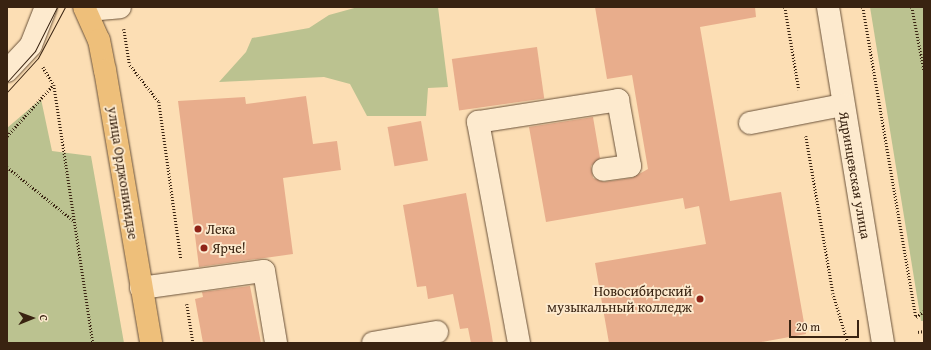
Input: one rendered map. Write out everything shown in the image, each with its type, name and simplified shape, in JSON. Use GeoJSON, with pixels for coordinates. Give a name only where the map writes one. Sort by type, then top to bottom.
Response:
{"type":"FeatureCollection","features":[{"type":"Feature","properties":{"kind":"main road","name":"улица Орджоникидзе"},"geometry":{"type":"LineString","coordinates":[[86,8],[106,70],[151,343]]}},
{"type":"Feature","properties":{"kind":"street"},"geometry":{"type":"LineString","coordinates":[[7,71],[31,45],[46,7]]}},
{"type":"Feature","properties":{"kind":"street","name":"Ядринцевская улица"},"geometry":{"type":"LineString","coordinates":[[828,7],[883,343]]}},
{"type":"Feature","properties":{"kind":"street"},"geometry":{"type":"LineString","coordinates":[[86,8],[122,16]]}},
{"type":"Feature","properties":{"kind":"street"},"geometry":{"type":"LineString","coordinates":[[519,343],[478,122],[618,100],[630,166],[603,170]]}},
{"type":"Feature","properties":{"kind":"street"},"geometry":{"type":"LineString","coordinates":[[750,123],[843,105]]}},
{"type":"Feature","properties":{"kind":"street"},"geometry":{"type":"LineString","coordinates":[[141,288],[264,272],[276,343]]}},
{"type":"Feature","properties":{"kind":"street"},"geometry":{"type":"LineString","coordinates":[[373,343],[437,332]]}},
{"type":"Feature","properties":{"kind":"path"},"geometry":{"type":"LineString","coordinates":[[785,7],[833,293],[848,343]]}},
{"type":"Feature","properties":{"kind":"path"},"geometry":{"type":"LineString","coordinates":[[863,7],[916,317],[924,311]]}},
{"type":"Feature","properties":{"kind":"path"},"geometry":{"type":"LineString","coordinates":[[912,7],[924,70]]}},
{"type":"Feature","properties":{"kind":"path"},"geometry":{"type":"LineString","coordinates":[[122,16],[130,65],[159,102],[193,343]]}},
{"type":"Feature","properties":{"kind":"path"},"geometry":{"type":"LineString","coordinates":[[31,45],[54,85],[93,343]]}},
{"type":"Feature","properties":{"kind":"path"},"geometry":{"type":"LineString","coordinates":[[7,136],[54,85]]}},
{"type":"Feature","properties":{"kind":"path"},"geometry":{"type":"LineString","coordinates":[[7,167],[74,221]]}},
{"type":"Feature","properties":{"kind":"path"},"geometry":{"type":"LineString","coordinates":[[918,332],[924,331]]}},
{"type":"Feature","properties":{"kind":"green space"},"geometry":{"type":"Polygon","coordinates":[[[358,7],[438,7],[448,87],[428,88],[426,116],[367,116],[350,84],[324,77],[219,82],[246,52],[252,38],[309,28],[329,15],[358,7]]]}},
{"type":"Feature","properties":{"kind":"green space"},"geometry":{"type":"Polygon","coordinates":[[[870,7],[924,7],[924,321],[921,321],[870,7]]]}},
{"type":"Feature","properties":{"kind":"green space"},"geometry":{"type":"Polygon","coordinates":[[[41,99],[52,151],[91,156],[124,343],[7,343],[7,128],[41,99]]]}},
{"type":"Feature","properties":{"kind":"building"},"geometry":{"type":"Polygon","coordinates":[[[595,7],[755,7],[756,17],[700,27],[730,201],[781,192],[806,334],[756,343],[609,343],[595,263],[706,244],[699,206],[685,209],[683,198],[546,222],[529,127],[593,117],[600,158],[591,166],[593,178],[604,182],[632,178],[648,169],[632,75],[607,79],[595,7]]]}},
{"type":"Feature","properties":{"kind":"building"},"geometry":{"type":"Polygon","coordinates":[[[537,47],[544,98],[459,110],[452,59],[537,47]]]}},
{"type":"Feature","properties":{"kind":"building"},"geometry":{"type":"Polygon","coordinates":[[[306,96],[313,144],[337,141],[341,170],[283,178],[293,254],[199,267],[178,101],[245,97],[246,104],[306,96]]]}},
{"type":"Feature","properties":{"kind":"building"},"geometry":{"type":"Polygon","coordinates":[[[421,121],[428,160],[394,166],[388,127],[421,121]]]}},
{"type":"Feature","properties":{"kind":"building"},"geometry":{"type":"Polygon","coordinates":[[[466,193],[493,343],[471,343],[468,328],[460,329],[453,294],[428,299],[426,286],[417,287],[403,205],[466,193]]]}},
{"type":"Feature","properties":{"kind":"building"},"geometry":{"type":"Polygon","coordinates":[[[250,286],[261,343],[203,343],[195,299],[203,297],[202,292],[250,286]]]}},
{"type":"Feature","properties":{"kind":"tram line"},"geometry":{"type":"LineString","coordinates":[[7,82],[35,51],[57,7]]}},
{"type":"Feature","properties":{"kind":"tram line"},"geometry":{"type":"LineString","coordinates":[[7,92],[38,58],[65,7]]}},
{"type":"Feature","properties":{"kind":"place","name":"Лека"},"geometry":{"type":"Point","coordinates":[198,229]}},
{"type":"Feature","properties":{"kind":"place","name":"Ярче!"},"geometry":{"type":"Point","coordinates":[204,248]}},
{"type":"Feature","properties":{"kind":"place","name":"Новосибирский музыкальный колледж"},"geometry":{"type":"Point","coordinates":[700,299]}}]}
